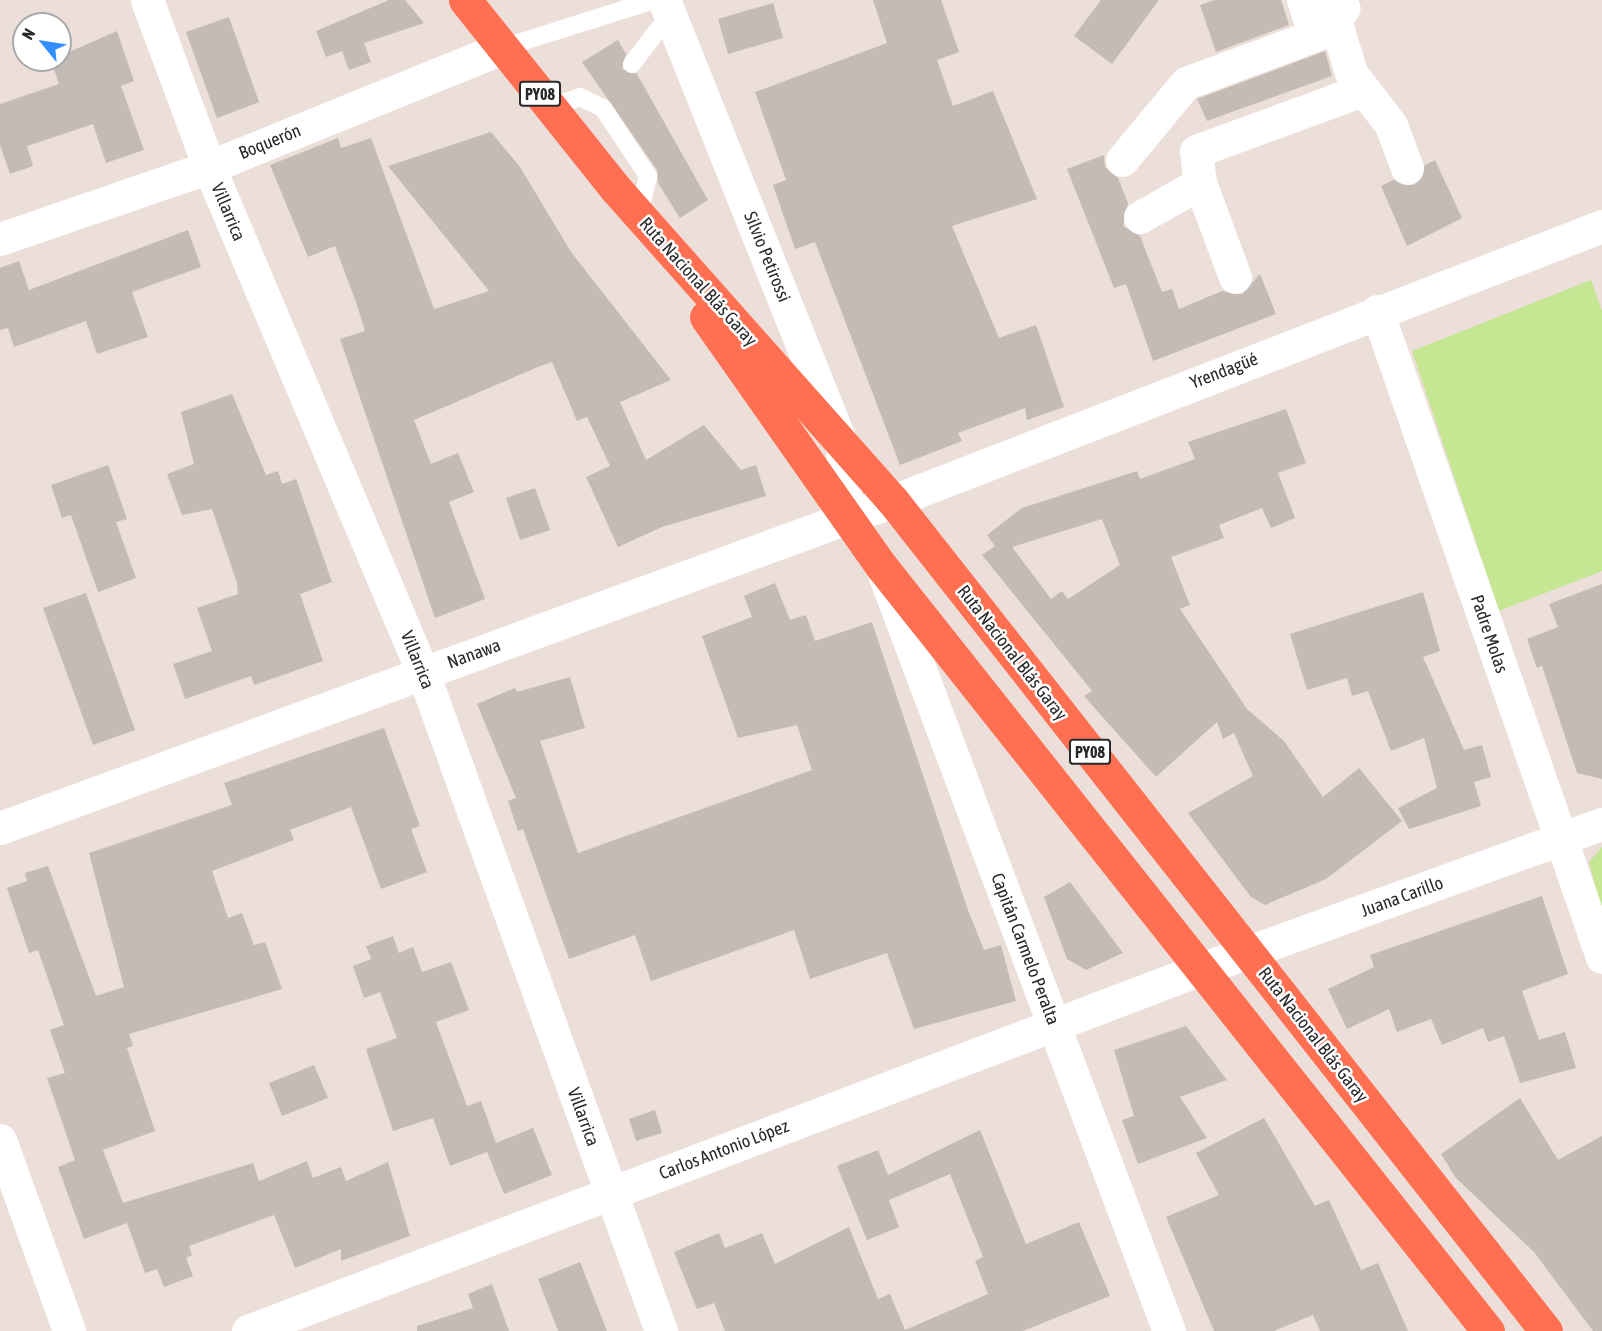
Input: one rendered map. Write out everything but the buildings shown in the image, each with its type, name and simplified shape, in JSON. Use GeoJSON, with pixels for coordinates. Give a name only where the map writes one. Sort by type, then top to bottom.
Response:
{"type":"FeatureCollection","features":[{"type":"Feature","properties":{"kind":"highway","name":"Ruta Nacional Blás Garay"},"geometry":{"type":"LineString","coordinates":[[465,0],[615,188],[882,567],[1488,1331]]}},
{"type":"Feature","properties":{"kind":"highway","name":"Ruta Nacional Blás Garay"},"geometry":{"type":"LineString","coordinates":[[615,188],[893,501],[1546,1331]]}},
{"type":"Feature","properties":{"kind":"street","name":"Villarrica"},"geometry":{"type":"LineString","coordinates":[[147,0],[209,167],[423,673],[661,1331]]}},
{"type":"Feature","properties":{"kind":"street"},"geometry":{"type":"LineString","coordinates":[[1303,0],[1310,21],[1341,14]]}},
{"type":"Feature","properties":{"kind":"street","name":"Silvio Petirossi"},"geometry":{"type":"LineString","coordinates":[[663,5],[843,445],[846,518]]}},
{"type":"Feature","properties":{"kind":"street"},"geometry":{"type":"LineString","coordinates":[[1341,14],[1360,91],[1391,126],[1407,168]]}},
{"type":"Feature","properties":{"kind":"street"},"geometry":{"type":"LineString","coordinates":[[1122,160],[1186,83],[1341,14]]}},
{"type":"Feature","properties":{"kind":"street","name":"Boquerón"},"geometry":{"type":"LineString","coordinates":[[0,239],[209,167],[502,48]]}},
{"type":"Feature","properties":{"kind":"street"},"geometry":{"type":"LineString","coordinates":[[1235,277],[1200,183],[1196,151],[1360,91]]}},
{"type":"Feature","properties":{"kind":"street"},"geometry":{"type":"LineString","coordinates":[[1140,217],[1200,183]]}},
{"type":"Feature","properties":{"kind":"street","name":"Yrendagüé"},"geometry":{"type":"LineString","coordinates":[[846,518],[1602,226]]}},
{"type":"Feature","properties":{"kind":"street","name":"Padre Molas"},"geometry":{"type":"LineString","coordinates":[[1377,311],[1602,957]]}},
{"type":"Feature","properties":{"kind":"street","name":"Nanawa"},"geometry":{"type":"LineString","coordinates":[[0,828],[846,518]]}},
{"type":"Feature","properties":{"kind":"street","name":"Capitán Carmelo Peralta"},"geometry":{"type":"LineString","coordinates":[[882,567],[1168,1331]]}},
{"type":"Feature","properties":{"kind":"street","name":"Juana Carillo"},"geometry":{"type":"LineString","coordinates":[[1201,969],[1602,824]]}},
{"type":"Feature","properties":{"kind":"street","name":"Carlos Antonio López"},"geometry":{"type":"LineString","coordinates":[[248,1331],[1201,969]]}},
{"type":"Feature","properties":{"kind":"street"},"geometry":{"type":"LineString","coordinates":[[0,1140],[69,1331]]}},
{"type":"Feature","properties":{"kind":"lane"},"geometry":{"type":"LineString","coordinates":[[502,48],[663,5]]}},
{"type":"Feature","properties":{"kind":"lane"},"geometry":{"type":"LineString","coordinates":[[632,64],[663,5]]}},
{"type":"Feature","properties":{"kind":"lane"},"geometry":{"type":"LineString","coordinates":[[550,107],[580,97],[598,97],[648,176],[639,214]]}},
{"type":"Feature","properties":{"kind":"green space"},"geometry":{"type":"Polygon","coordinates":[[[1591,280],[1602,311],[1602,571],[1499,611],[1412,351],[1591,280]]]}},
{"type":"Feature","properties":{"kind":"green space"},"geometry":{"type":"Polygon","coordinates":[[[1602,847],[1602,913],[1589,862],[1602,847]]]}}]}
